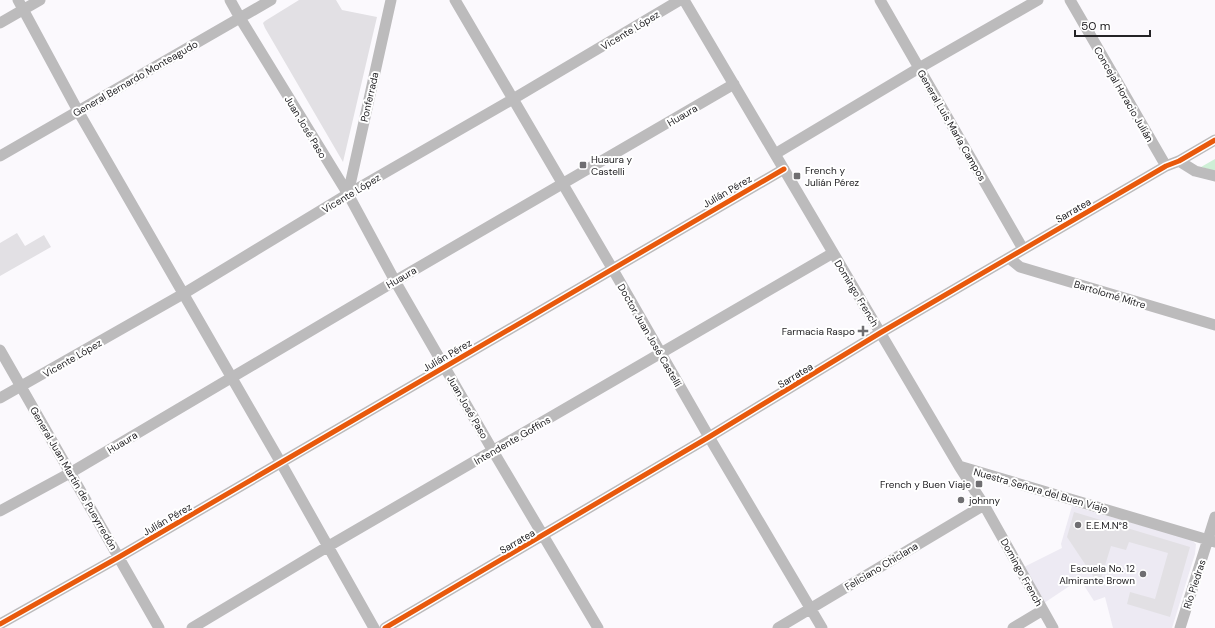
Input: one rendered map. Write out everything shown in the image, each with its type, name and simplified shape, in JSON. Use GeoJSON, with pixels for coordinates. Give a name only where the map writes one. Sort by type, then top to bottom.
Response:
{"type":"FeatureCollection","features":[{"type":"Feature","properties":{"kind":"street"},"geometry":{"type":"LineString","coordinates":[[0,23],[20,5],[40,0]]}},
{"type":"Feature","properties":{"kind":"street","name":"Juan José Paso"},"geometry":{"type":"LineString","coordinates":[[230,0],[348,194],[395,281],[493,451],[598,628]]}},
{"type":"Feature","properties":{"kind":"street","name":"General Bernardo Monteagudo"},"geometry":{"type":"LineString","coordinates":[[0,156],[271,0]]}},
{"type":"Feature","properties":{"kind":"street","name":"Ponferrada"},"geometry":{"type":"LineString","coordinates":[[348,194],[391,0]]}},
{"type":"Feature","properties":{"kind":"street","name":"Doctor Juan José Castelli"},"geometry":{"type":"LineString","coordinates":[[455,0],[612,268],[709,438],[822,628]]}},
{"type":"Feature","properties":{"kind":"street","name":"Vicente López"},"geometry":{"type":"LineString","coordinates":[[0,398],[183,294],[348,194],[513,99],[680,0]]}},
{"type":"Feature","properties":{"kind":"street","name":"Domingo French"},"geometry":{"type":"LineString","coordinates":[[684,0],[959,466],[984,505],[1054,628]]}},
{"type":"Feature","properties":{"kind":"street","name":"General Luis María Campos"},"geometry":{"type":"LineString","coordinates":[[880,0],[1023,249]]}},
{"type":"Feature","properties":{"kind":"street"},"geometry":{"type":"LineString","coordinates":[[775,154],[919,68],[1038,0]]}},
{"type":"Feature","properties":{"kind":"street","name":"Concejal Horacio Julián"},"geometry":{"type":"LineString","coordinates":[[1070,0],[1166,166]]}},
{"type":"Feature","properties":{"kind":"street"},"geometry":{"type":"LineString","coordinates":[[20,5],[78,111],[281,463],[374,628]]}},
{"type":"Feature","properties":{"kind":"street","name":"Huaura"},"geometry":{"type":"LineString","coordinates":[[0,511],[70,473],[395,281],[734,84]]}},
{"type":"Feature","properties":{"kind":"street","name":"Sarratea"},"geometry":{"type":"LineString","coordinates":[[385,628],[709,438],[880,333],[1166,166],[1215,140]]}},
{"type":"Feature","properties":{"kind":"street"},"geometry":{"type":"LineString","coordinates":[[1179,160],[1195,170],[1215,176]]}},
{"type":"Feature","properties":{"kind":"street","name":"Julián Pérez"},"geometry":{"type":"LineString","coordinates":[[0,624],[281,463],[612,268],[784,169]]}},
{"type":"Feature","properties":{"kind":"street","name":"Intendente Goffins"},"geometry":{"type":"LineString","coordinates":[[192,628],[327,547],[833,253]]}},
{"type":"Feature","properties":{"kind":"street","name":"Bartolomé Mitre"},"geometry":{"type":"LineString","coordinates":[[1009,258],[1020,267],[1215,325]]}},
{"type":"Feature","properties":{"kind":"street","name":"General Juan Martín de Pueyrredón"},"geometry":{"type":"LineString","coordinates":[[0,350],[159,628]]}},
{"type":"Feature","properties":{"kind":"street","name":"Nuestra Señora del Buen Viaje"},"geometry":{"type":"LineString","coordinates":[[959,466],[1212,541]]}},
{"type":"Feature","properties":{"kind":"street","name":"Feliciano Chiclana"},"geometry":{"type":"LineString","coordinates":[[778,628],[984,505]]}},
{"type":"Feature","properties":{"kind":"street","name":"Río Piedras"},"geometry":{"type":"LineString","coordinates":[[1180,628],[1212,541],[1215,516]]}},
{"type":"Feature","properties":{"kind":"street"},"geometry":{"type":"LineString","coordinates":[[1012,628],[1043,610]]}},
{"type":"Feature","properties":{"kind":"shaded area"},"geometry":{"type":"Polygon","coordinates":[[[1072,506],[1190,539],[1196,544],[1195,554],[1172,628],[1113,628],[1105,597],[1094,601],[1080,579],[1044,603],[1024,567],[1062,548],[1061,544],[1072,506]]]}},
{"type":"Feature","properties":{"kind":"green space"},"geometry":{"type":"Polygon","coordinates":[[[1215,159],[1215,171],[1201,167],[1215,159]]]}},
{"type":"Feature","properties":{"kind":"building"},"geometry":{"type":"Polygon","coordinates":[[[299,0],[336,0],[342,10],[377,17],[343,162],[263,23],[299,0]]]}},
{"type":"Feature","properties":{"kind":"building"},"geometry":{"type":"Polygon","coordinates":[[[17,233],[25,246],[44,235],[51,247],[0,276],[0,243],[17,233]]]}},
{"type":"Feature","properties":{"kind":"building"},"geometry":{"type":"Polygon","coordinates":[[[1074,512],[1190,547],[1170,617],[1127,604],[1130,592],[1155,599],[1168,553],[1129,542],[1126,550],[1111,546],[1099,585],[1067,537],[1074,512]]]}},
{"type":"Feature","properties":{"kind":"cycle path"},"geometry":{"type":"LineString","coordinates":[[385,628],[709,437],[880,333],[1166,166],[1179,161],[1215,140]]}},
{"type":"Feature","properties":{"kind":"cycle path"},"geometry":{"type":"LineString","coordinates":[[0,624],[119,557],[784,169]]}},
{"type":"Feature","properties":{"kind":"place","name":"Huaura y Castelli"},"geometry":{"type":"Point","coordinates":[583,165]}},
{"type":"Feature","properties":{"kind":"place","name":"French y Julián Pérez"},"geometry":{"type":"Point","coordinates":[797,176]}},
{"type":"Feature","properties":{"kind":"place","name":"Farmacia Raspo"},"geometry":{"type":"Point","coordinates":[863,331]}},
{"type":"Feature","properties":{"kind":"place","name":"French y Buen Viaje"},"geometry":{"type":"Point","coordinates":[979,484]}},
{"type":"Feature","properties":{"kind":"place","name":"johnny"},"geometry":{"type":"Point","coordinates":[961,500]}},
{"type":"Feature","properties":{"kind":"place","name":"E.E.M.N°8"},"geometry":{"type":"Point","coordinates":[1078,525]}},
{"type":"Feature","properties":{"kind":"place","name":"Escuela No. 12 Almirante Brown"},"geometry":{"type":"Point","coordinates":[1143,574]}}]}
